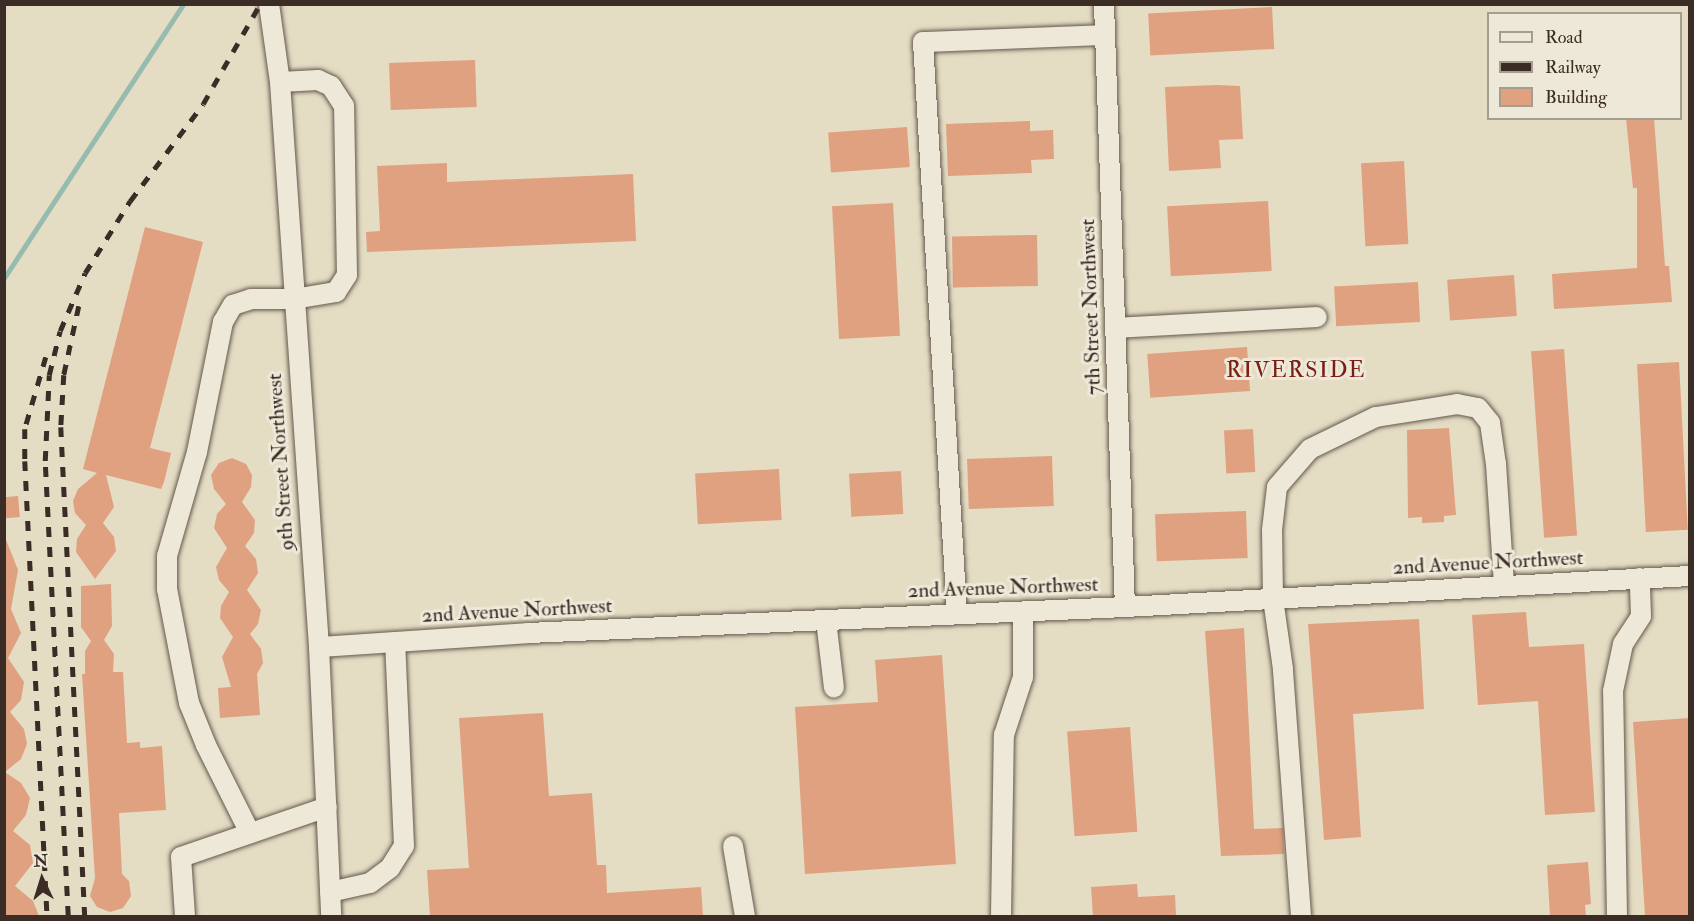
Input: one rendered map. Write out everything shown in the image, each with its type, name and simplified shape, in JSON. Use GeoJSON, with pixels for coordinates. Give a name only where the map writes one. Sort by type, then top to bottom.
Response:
{"type":"FeatureCollection","features":[{"type":"Feature","properties":{"kind":"street","name":"9th Street Northwest"},"geometry":{"type":"LineString","coordinates":[[269,4],[280,82],[319,647],[331,916]]}},
{"type":"Feature","properties":{"kind":"street","name":"7th Street Northwest"},"geometry":{"type":"LineString","coordinates":[[1104,4],[1125,607]]}},
{"type":"Feature","properties":{"kind":"street"},"geometry":{"type":"LineString","coordinates":[[957,614],[923,42],[1105,35]]}},
{"type":"Feature","properties":{"kind":"street"},"geometry":{"type":"LineString","coordinates":[[250,833],[206,745],[189,703],[167,589],[167,556],[197,452],[223,322],[232,305],[251,299],[294,299],[336,292],[346,275],[344,106],[332,86],[318,80],[280,82]]}},
{"type":"Feature","properties":{"kind":"street"},"geometry":{"type":"LineString","coordinates":[[1115,328],[1317,317]]}},
{"type":"Feature","properties":{"kind":"street"},"geometry":{"type":"LineString","coordinates":[[1301,916],[1282,660],[1273,599],[1272,530],[1277,487],[1310,449],[1376,417],[1457,404],[1478,408],[1490,423],[1504,586]]}},
{"type":"Feature","properties":{"kind":"street","name":"2nd Avenue Northwest"},"geometry":{"type":"LineString","coordinates":[[319,647],[1689,576]]}},
{"type":"Feature","properties":{"kind":"street"},"geometry":{"type":"LineString","coordinates":[[1617,916],[1613,691],[1623,645],[1641,616],[1640,578]]}},
{"type":"Feature","properties":{"kind":"street"},"geometry":{"type":"LineString","coordinates":[[1000,916],[1005,735],[1024,671],[1023,612]]}},
{"type":"Feature","properties":{"kind":"street"},"geometry":{"type":"LineString","coordinates":[[826,620],[834,688]]}},
{"type":"Feature","properties":{"kind":"street"},"geometry":{"type":"LineString","coordinates":[[330,892],[370,883],[390,868],[404,846],[395,642]]}},
{"type":"Feature","properties":{"kind":"street"},"geometry":{"type":"LineString","coordinates":[[185,916],[181,857],[327,807]]}},
{"type":"Feature","properties":{"kind":"street"},"geometry":{"type":"LineString","coordinates":[[734,846],[745,916]]}},
{"type":"Feature","properties":{"kind":"building"},"geometry":{"type":"Polygon","coordinates":[[[1272,7],[1274,49],[1150,55],[1148,13],[1272,7]]]}},
{"type":"Feature","properties":{"kind":"building"},"geometry":{"type":"Polygon","coordinates":[[[475,60],[477,107],[391,110],[389,63],[475,60]]]}},
{"type":"Feature","properties":{"kind":"building"},"geometry":{"type":"Polygon","coordinates":[[[1240,86],[1243,139],[1219,140],[1221,168],[1169,171],[1165,87],[1240,86]]]}},
{"type":"Feature","properties":{"kind":"building"},"geometry":{"type":"Polygon","coordinates":[[[1626,120],[1654,120],[1665,266],[1669,266],[1672,302],[1554,309],[1552,274],[1637,268],[1637,188],[1633,188],[1626,120]]]}},
{"type":"Feature","properties":{"kind":"building"},"geometry":{"type":"Polygon","coordinates":[[[1030,121],[1030,131],[1053,130],[1054,159],[1031,160],[1032,173],[948,176],[946,124],[1030,121]]]}},
{"type":"Feature","properties":{"kind":"building"},"geometry":{"type":"Polygon","coordinates":[[[907,127],[910,167],[831,172],[828,133],[907,127]]]}},
{"type":"Feature","properties":{"kind":"building"},"geometry":{"type":"Polygon","coordinates":[[[1404,161],[1408,244],[1365,246],[1361,163],[1404,161]]]}},
{"type":"Feature","properties":{"kind":"building"},"geometry":{"type":"Polygon","coordinates":[[[447,163],[447,182],[633,174],[636,241],[367,252],[366,232],[380,231],[377,166],[447,163]]]}},
{"type":"Feature","properties":{"kind":"building"},"geometry":{"type":"Polygon","coordinates":[[[1268,201],[1272,271],[1171,276],[1167,206],[1268,201]]]}},
{"type":"Feature","properties":{"kind":"building"},"geometry":{"type":"Polygon","coordinates":[[[893,203],[900,336],[839,339],[832,206],[893,203]]]}},
{"type":"Feature","properties":{"kind":"building"},"geometry":{"type":"Polygon","coordinates":[[[145,227],[203,242],[150,448],[171,453],[164,482],[161,489],[106,475],[114,507],[103,523],[114,537],[116,551],[95,579],[76,552],[77,539],[86,525],[75,513],[73,501],[78,489],[97,473],[83,469],[145,227]]]}},
{"type":"Feature","properties":{"kind":"building"},"geometry":{"type":"Polygon","coordinates":[[[1037,235],[1038,286],[953,287],[952,236],[1037,235]]]}},
{"type":"Feature","properties":{"kind":"building"},"geometry":{"type":"Polygon","coordinates":[[[1514,275],[1517,316],[1450,321],[1447,280],[1514,275]]]}},
{"type":"Feature","properties":{"kind":"building"},"geometry":{"type":"Polygon","coordinates":[[[1418,282],[1420,322],[1336,326],[1334,286],[1418,282]]]}},
{"type":"Feature","properties":{"kind":"building"},"geometry":{"type":"Polygon","coordinates":[[[1247,347],[1250,391],[1150,398],[1147,354],[1247,347]]]}},
{"type":"Feature","properties":{"kind":"building"},"geometry":{"type":"Polygon","coordinates":[[[1564,349],[1577,536],[1544,538],[1531,351],[1564,349]]]}},
{"type":"Feature","properties":{"kind":"building"},"geometry":{"type":"Polygon","coordinates":[[[1679,362],[1688,530],[1646,532],[1637,364],[1679,362]]]}},
{"type":"Feature","properties":{"kind":"building"},"geometry":{"type":"Polygon","coordinates":[[[1449,428],[1456,515],[1444,516],[1444,522],[1422,523],[1422,517],[1408,518],[1407,430],[1449,428]]]}},
{"type":"Feature","properties":{"kind":"building"},"geometry":{"type":"Polygon","coordinates":[[[1253,429],[1255,472],[1226,473],[1224,431],[1253,429]]]}},
{"type":"Feature","properties":{"kind":"building"},"geometry":{"type":"Polygon","coordinates":[[[1052,456],[1054,506],[969,509],[967,459],[1052,456]]]}},
{"type":"Feature","properties":{"kind":"building"},"geometry":{"type":"Polygon","coordinates":[[[232,458],[246,464],[252,475],[251,487],[242,502],[255,520],[254,533],[245,546],[256,559],[258,573],[247,590],[261,610],[258,624],[250,634],[261,649],[263,663],[257,674],[260,715],[220,718],[218,688],[231,687],[222,657],[233,637],[220,618],[221,606],[229,592],[219,580],[216,567],[227,548],[214,528],[217,514],[226,504],[214,489],[211,475],[219,463],[232,458]]]}},
{"type":"Feature","properties":{"kind":"building"},"geometry":{"type":"Polygon","coordinates":[[[779,469],[782,520],[698,524],[695,473],[779,469]]]}},
{"type":"Feature","properties":{"kind":"building"},"geometry":{"type":"Polygon","coordinates":[[[901,471],[903,514],[851,517],[849,474],[901,471]]]}},
{"type":"Feature","properties":{"kind":"building"},"geometry":{"type":"Polygon","coordinates":[[[18,496],[20,517],[6,518],[4,497],[18,496]]]}},
{"type":"Feature","properties":{"kind":"building"},"geometry":{"type":"Polygon","coordinates":[[[1246,511],[1248,558],[1157,561],[1155,514],[1246,511]]]}},
{"type":"Feature","properties":{"kind":"building"},"geometry":{"type":"Polygon","coordinates":[[[5,537],[18,570],[11,609],[21,633],[8,658],[24,682],[21,700],[10,712],[24,729],[27,744],[21,759],[5,772],[21,783],[30,798],[26,815],[13,831],[30,845],[33,863],[15,886],[33,901],[39,916],[4,916],[5,537]]]}},
{"type":"Feature","properties":{"kind":"building"},"geometry":{"type":"Polygon","coordinates":[[[111,584],[112,626],[104,640],[114,654],[113,672],[123,672],[127,743],[140,742],[140,748],[162,746],[166,810],[119,813],[122,874],[129,881],[131,896],[123,908],[110,912],[97,907],[90,896],[95,878],[82,674],[85,674],[85,651],[91,641],[81,627],[81,586],[111,584]]]}},
{"type":"Feature","properties":{"kind":"building"},"geometry":{"type":"Polygon","coordinates":[[[1526,612],[1529,647],[1584,644],[1595,812],[1545,815],[1538,701],[1478,705],[1472,615],[1526,612]]]}},
{"type":"Feature","properties":{"kind":"building"},"geometry":{"type":"Polygon","coordinates":[[[1419,619],[1424,709],[1353,714],[1361,837],[1324,840],[1308,624],[1419,619]]]}},
{"type":"Feature","properties":{"kind":"building"},"geometry":{"type":"Polygon","coordinates":[[[1244,628],[1254,829],[1283,828],[1284,854],[1221,856],[1205,631],[1244,628]]]}},
{"type":"Feature","properties":{"kind":"building"},"geometry":{"type":"Polygon","coordinates":[[[942,655],[956,864],[805,874],[795,707],[878,702],[875,660],[942,655]]]}},
{"type":"Feature","properties":{"kind":"building"},"geometry":{"type":"Polygon","coordinates":[[[543,713],[549,796],[592,793],[597,865],[606,865],[607,893],[701,887],[703,916],[430,916],[427,870],[469,868],[459,718],[543,713]]]}},
{"type":"Feature","properties":{"kind":"building"},"geometry":{"type":"Polygon","coordinates":[[[1689,718],[1689,916],[1645,916],[1633,722],[1689,718]]]}},
{"type":"Feature","properties":{"kind":"building"},"geometry":{"type":"Polygon","coordinates":[[[1130,727],[1137,832],[1074,836],[1067,731],[1130,727]]]}},
{"type":"Feature","properties":{"kind":"building"},"geometry":{"type":"Polygon","coordinates":[[[1588,862],[1591,904],[1585,905],[1586,916],[1550,916],[1547,865],[1588,862]]]}},
{"type":"Feature","properties":{"kind":"building"},"geometry":{"type":"Polygon","coordinates":[[[1137,884],[1138,897],[1175,895],[1176,916],[1093,916],[1091,887],[1137,884]]]}},
{"type":"Feature","properties":{"kind":"waterway"},"geometry":{"type":"LineString","coordinates":[[4,278],[183,4]]}},
{"type":"Feature","properties":{"kind":"railway"},"geometry":{"type":"LineString","coordinates":[[68,916],[45,461],[49,375],[60,331],[85,273],[130,201],[203,104],[260,4]]}},
{"type":"Feature","properties":{"kind":"railway"},"geometry":{"type":"LineString","coordinates":[[79,306],[64,375],[61,427],[85,916]]}},
{"type":"Feature","properties":{"kind":"railway"},"geometry":{"type":"LineString","coordinates":[[46,357],[25,429],[25,461],[47,916]]}},
{"type":"Feature","properties":{"kind":"district","name":"RIVERSIDE"},"geometry":{"type":"Point","coordinates":[1296,371]}}]}
